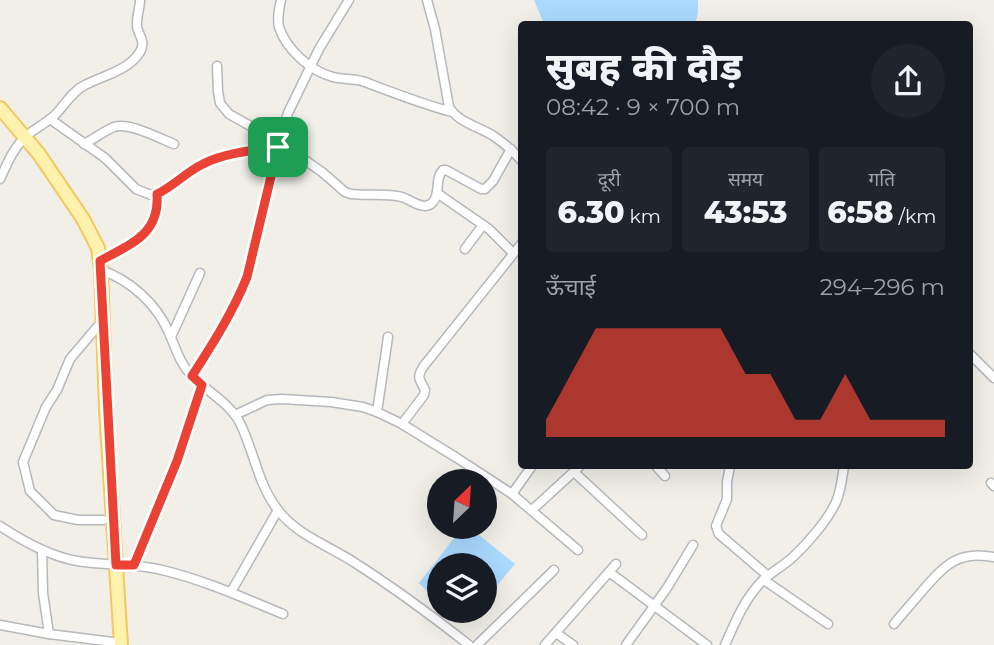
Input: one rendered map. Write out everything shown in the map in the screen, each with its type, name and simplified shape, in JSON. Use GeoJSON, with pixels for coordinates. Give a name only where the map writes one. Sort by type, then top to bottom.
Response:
{"type":"FeatureCollection","features":[{"type":"Feature","properties":{"kind":"main road"},"geometry":{"type":"LineString","coordinates":[[0,108],[25,137],[83,219],[95,241],[100,265],[121,644]]}},
{"type":"Feature","properties":{"kind":"street"},"geometry":{"type":"LineString","coordinates":[[0,179],[10,157],[25,137],[50,119],[78,89],[121,69],[139,52],[142,44],[137,24],[140,0]]}},
{"type":"Feature","properties":{"kind":"street"},"geometry":{"type":"LineString","coordinates":[[281,0],[279,26],[301,60],[310,66],[334,77],[360,80],[452,112]]}},
{"type":"Feature","properties":{"kind":"street"},"geometry":{"type":"LineString","coordinates":[[192,376],[242,291],[288,113],[310,66],[349,0]]}},
{"type":"Feature","properties":{"kind":"street"},"geometry":{"type":"LineString","coordinates":[[427,0],[449,107],[457,117],[492,135],[518,157]]}},
{"type":"Feature","properties":{"kind":"street"},"geometry":{"type":"LineString","coordinates":[[217,66],[220,103],[229,114],[322,172],[351,194],[402,197],[426,206],[434,201],[438,177],[443,170],[485,189],[493,181],[511,149]]}},
{"type":"Feature","properties":{"kind":"street"},"geometry":{"type":"LineString","coordinates":[[50,119],[106,158],[136,189],[151,195],[168,189],[205,162],[278,144]]}},
{"type":"Feature","properties":{"kind":"street"},"geometry":{"type":"LineString","coordinates":[[84,144],[120,126],[174,144]]}},
{"type":"Feature","properties":{"kind":"street"},"geometry":{"type":"LineString","coordinates":[[437,193],[483,225],[513,253]]}},
{"type":"Feature","properties":{"kind":"street"},"geometry":{"type":"LineString","coordinates":[[157,194],[157,212],[143,236],[100,265],[134,288],[155,311],[171,337],[180,361],[192,376],[235,415],[266,489],[278,510],[292,525],[378,578],[469,645]]}},
{"type":"Feature","properties":{"kind":"street"},"geometry":{"type":"LineString","coordinates":[[465,249],[483,225]]}},
{"type":"Feature","properties":{"kind":"street"},"geometry":{"type":"LineString","coordinates":[[402,424],[424,395],[425,390],[418,375],[423,367],[518,247]]}},
{"type":"Feature","properties":{"kind":"street"},"geometry":{"type":"LineString","coordinates":[[171,337],[200,273]]}},
{"type":"Feature","properties":{"kind":"street"},"geometry":{"type":"LineString","coordinates":[[103,320],[70,359],[23,462],[30,491],[54,515],[78,520],[103,520]]}},
{"type":"Feature","properties":{"kind":"street"},"geometry":{"type":"LineString","coordinates":[[377,412],[388,337]]}},
{"type":"Feature","properties":{"kind":"street"},"geometry":{"type":"LineString","coordinates":[[973,357],[994,378]]}},
{"type":"Feature","properties":{"kind":"street"},"geometry":{"type":"LineString","coordinates":[[134,565],[177,461],[202,385]]}},
{"type":"Feature","properties":{"kind":"street"},"geometry":{"type":"LineString","coordinates":[[235,415],[267,400],[282,399],[331,401],[377,412],[402,424],[512,494],[578,550]]}},
{"type":"Feature","properties":{"kind":"street"},"geometry":{"type":"LineString","coordinates":[[512,494],[530,469]]}},
{"type":"Feature","properties":{"kind":"street"},"geometry":{"type":"LineString","coordinates":[[532,510],[577,469],[642,535]]}},
{"type":"Feature","properties":{"kind":"street"},"geometry":{"type":"LineString","coordinates":[[659,469],[665,476]]}},
{"type":"Feature","properties":{"kind":"street"},"geometry":{"type":"LineString","coordinates":[[729,469],[727,499],[716,526],[719,534],[766,578],[828,624]]}},
{"type":"Feature","properties":{"kind":"street"},"geometry":{"type":"LineString","coordinates":[[725,645],[749,597],[766,578],[794,556],[835,504],[844,469]]}},
{"type":"Feature","properties":{"kind":"street"},"geometry":{"type":"LineString","coordinates":[[231,592],[278,510]]}},
{"type":"Feature","properties":{"kind":"street"},"geometry":{"type":"LineString","coordinates":[[0,526],[42,551],[76,561],[163,570],[231,592],[283,614]]}},
{"type":"Feature","properties":{"kind":"street"},"geometry":{"type":"LineString","coordinates":[[626,645],[667,588],[693,545]]}},
{"type":"Feature","properties":{"kind":"street"},"geometry":{"type":"LineString","coordinates":[[42,551],[43,593],[49,635]]}},
{"type":"Feature","properties":{"kind":"street"},"geometry":{"type":"LineString","coordinates":[[894,624],[942,569],[963,557],[994,557]]}},
{"type":"Feature","properties":{"kind":"street"},"geometry":{"type":"LineString","coordinates":[[545,645],[616,564]]}},
{"type":"Feature","properties":{"kind":"street"},"geometry":{"type":"LineString","coordinates":[[477,645],[554,570]]}},
{"type":"Feature","properties":{"kind":"street"},"geometry":{"type":"LineString","coordinates":[[609,572],[707,645]]}},
{"type":"Feature","properties":{"kind":"street"},"geometry":{"type":"LineString","coordinates":[[0,625],[49,635],[121,644]]}},
{"type":"Feature","properties":{"kind":"street"},"geometry":{"type":"LineString","coordinates":[[556,633],[573,645]]}},
{"type":"Feature","properties":{"kind":"water"},"geometry":{"type":"Polygon","coordinates":[[[534,0],[698,0],[696,21],[543,21],[534,0]]]}},
{"type":"Feature","properties":{"kind":"water"},"geometry":{"type":"Polygon","coordinates":[[[453,539],[484,539],[515,564],[497,586],[497,553],[442,553],[453,539]]]}},
{"type":"Feature","properties":{"kind":"water"},"geometry":{"type":"Polygon","coordinates":[[[427,573],[427,591],[419,583],[427,573]]]}},
{"type":"Feature","properties":{"kind":"route"},"geometry":{"type":"LineString","coordinates":[[278,147],[242,291],[192,376],[202,385],[177,461],[134,565],[116,565],[100,261],[143,236],[157,212],[157,194],[168,189],[184,175],[205,162],[278,147]]}}]}
